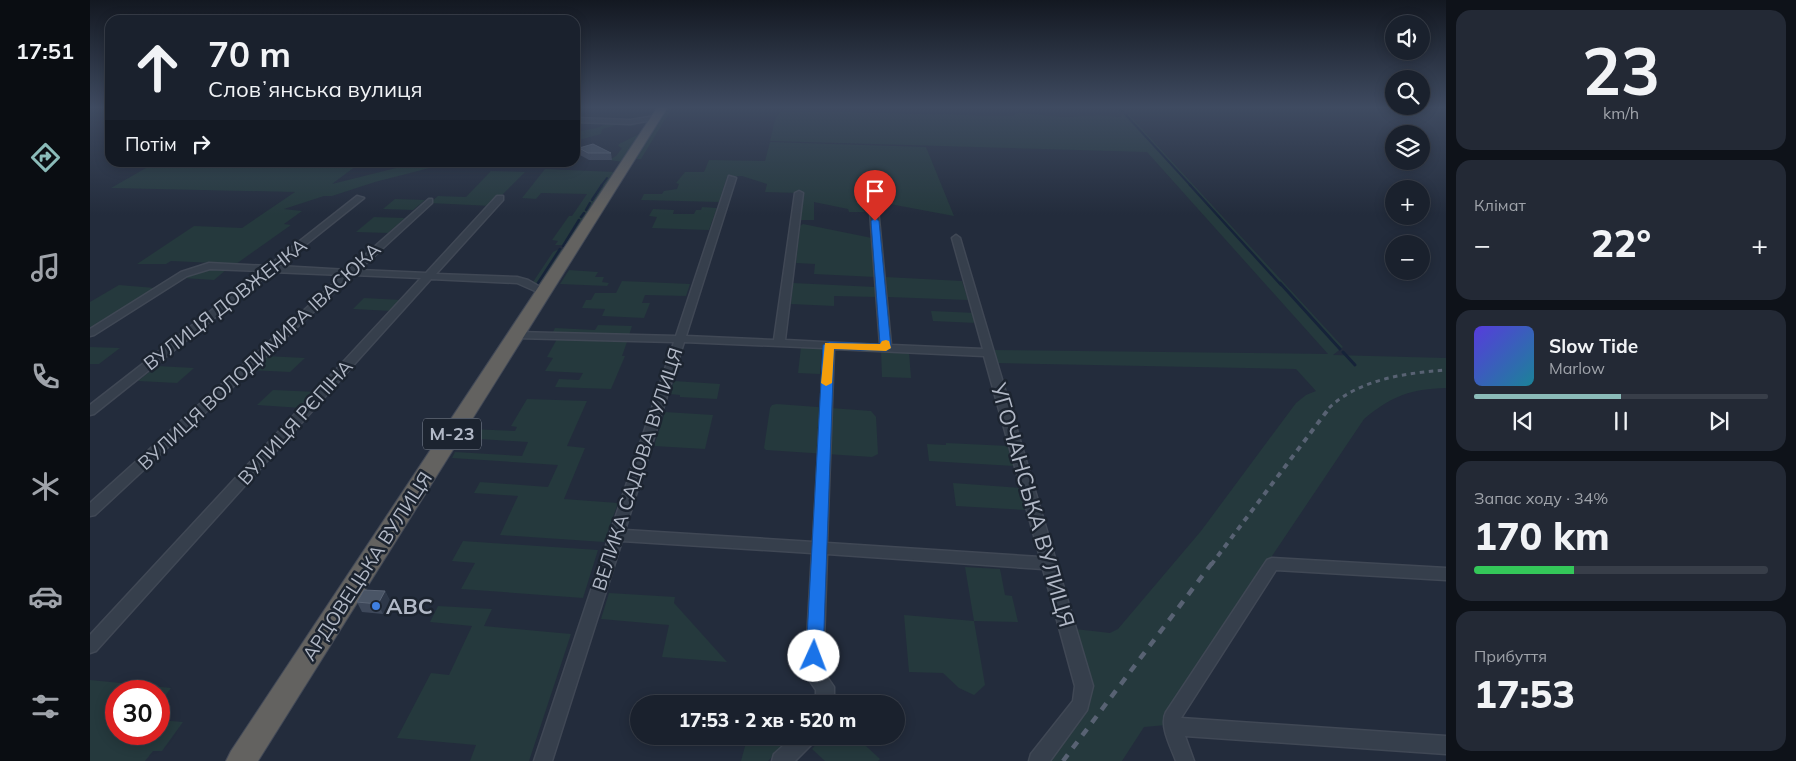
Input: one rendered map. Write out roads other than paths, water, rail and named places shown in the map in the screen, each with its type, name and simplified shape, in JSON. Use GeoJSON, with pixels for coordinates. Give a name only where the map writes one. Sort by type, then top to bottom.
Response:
{"type":"FeatureCollection","features":[{"type":"Feature","properties":{"kind":"highway","name":"АРДОВЕЦЬКА ВУЛИЦЯ"},"geometry":{"type":"LineString","coordinates":[[241,761],[640,144]]}},
{"type":"Feature","properties":{"kind":"street","name":"ВЕЛИКА САДОВА ВУЛИЦЯ"},"geometry":{"type":"LineString","coordinates":[[543,761],[732,178]]}},
{"type":"Feature","properties":{"kind":"street"},"geometry":{"type":"LineString","coordinates":[[779,343],[799,193]]}},
{"type":"Feature","properties":{"kind":"street","name":"ВУЛИЦЯ ДОВЖЕНКА"},"geometry":{"type":"LineString","coordinates":[[90,410],[360,198]]}},
{"type":"Feature","properties":{"kind":"street","name":"ВУЛИЦЯ РЄПІНА"},"geometry":{"type":"LineString","coordinates":[[90,646],[500,198]]}},
{"type":"Feature","properties":{"kind":"street"},"geometry":{"type":"LineString","coordinates":[[872,198],[886,348]]}},
{"type":"Feature","properties":{"kind":"street","name":"ВУЛИЦЯ ВОЛОДИМИРА ІВАСЮКА"},"geometry":{"type":"LineString","coordinates":[[90,511],[429,200]]}},
{"type":"Feature","properties":{"kind":"street","name":"УГОЧАНСЬКА ВУЛИЦЯ"},"geometry":{"type":"LineString","coordinates":[[956,238],[1082,675],[1084,696],[1081,704],[1038,761]]}},
{"type":"Feature","properties":{"kind":"street"},"geometry":{"type":"LineString","coordinates":[[90,333],[184,274],[209,266],[521,280],[544,292]]}},
{"type":"Feature","properties":{"kind":"street"},"geometry":{"type":"LineString","coordinates":[[516,334],[829,345],[990,353]]}},
{"type":"Feature","properties":{"kind":"street"},"geometry":{"type":"LineString","coordinates":[[825,695],[825,687],[814,674],[818,548],[829,345]]}},
{"type":"Feature","properties":{"kind":"street"},"geometry":{"type":"LineString","coordinates":[[615,535],[1049,563]]}},
{"type":"Feature","properties":{"kind":"street"},"geometry":{"type":"LineString","coordinates":[[1185,761],[1174,730],[1172,718],[1272,564],[1446,574]]}},
{"type":"Feature","properties":{"kind":"street"},"geometry":{"type":"LineString","coordinates":[[1174,730],[1446,745]]}},
{"type":"Feature","properties":{"kind":"street"},"geometry":{"type":"LineString","coordinates":[[781,761],[798,745]]}},
{"type":"Feature","properties":{"kind":"waterway"},"geometry":{"type":"LineString","coordinates":[[1152,144],[1191,186]]}},
{"type":"Feature","properties":{"kind":"waterway"},"geometry":{"type":"LineString","coordinates":[[601,186],[607,178]]}},
{"type":"Feature","properties":{"kind":"waterway"},"geometry":{"type":"LineString","coordinates":[[592,200],[602,185]]}},
{"type":"Feature","properties":{"kind":"waterway"},"geometry":{"type":"LineString","coordinates":[[1190,185],[1281,285]]}},
{"type":"Feature","properties":{"kind":"waterway"},"geometry":{"type":"LineString","coordinates":[[586,210],[590,203]]}},
{"type":"Feature","properties":{"kind":"waterway"},"geometry":{"type":"LineString","coordinates":[[581,217],[584,213]]}},
{"type":"Feature","properties":{"kind":"waterway"},"geometry":{"type":"LineString","coordinates":[[563,246],[579,220]]}},
{"type":"Feature","properties":{"kind":"waterway"},"geometry":{"type":"LineString","coordinates":[[538,283],[560,249]]}},
{"type":"Feature","properties":{"kind":"waterway"},"geometry":{"type":"LineString","coordinates":[[1280,283],[1340,349]]}},
{"type":"Feature","properties":{"kind":"waterway"},"geometry":{"type":"LineString","coordinates":[[1343,352],[1355,365]]}},
{"type":"Feature","properties":{"kind":"railway"},"geometry":{"type":"LineString","coordinates":[[1330,407],[1354,390],[1384,379],[1446,370]]}},
{"type":"Feature","properties":{"kind":"railway"},"geometry":{"type":"LineString","coordinates":[[1211,565],[1330,407]]}},
{"type":"Feature","properties":{"kind":"railway"},"geometry":{"type":"LineString","coordinates":[[1063,761],[1212,563]]}},
{"type":"Feature","properties":{"kind":"place","name":"ABC"},"geometry":{"type":"Point","coordinates":[376,606]}}]}
